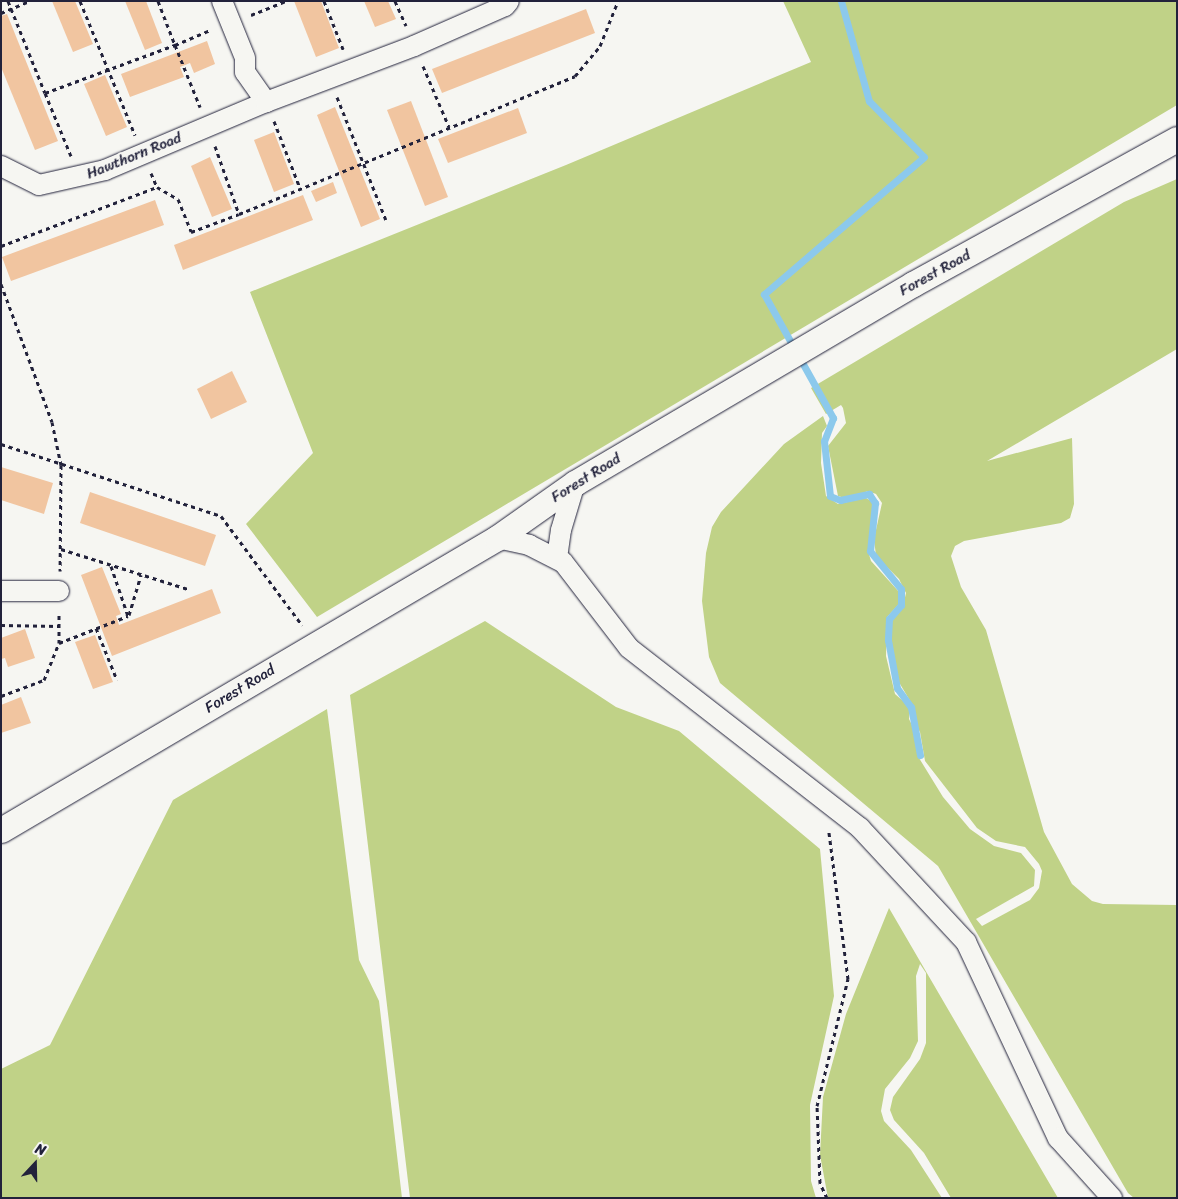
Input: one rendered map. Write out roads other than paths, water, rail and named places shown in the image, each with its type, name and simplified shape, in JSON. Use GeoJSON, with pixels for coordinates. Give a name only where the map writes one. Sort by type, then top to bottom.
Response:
{"type":"FeatureCollection","features":[{"type":"Feature","properties":{"kind":"street"},"geometry":{"type":"LineString","coordinates":[[222,1],[245,58],[245,72],[266,102]]}},
{"type":"Feature","properties":{"kind":"street","name":"Hawthorn Road"},"geometry":{"type":"LineString","coordinates":[[1,166],[39,185],[80,178],[143,154],[266,102],[414,46],[505,6],[509,1]]}},
{"type":"Feature","properties":{"kind":"street","name":"Forest Road"},"geometry":{"type":"LineString","coordinates":[[1,830],[498,538],[575,483],[913,284],[1177,139]]}},
{"type":"Feature","properties":{"kind":"street"},"geometry":{"type":"LineString","coordinates":[[557,558],[560,530],[575,483]]}},
{"type":"Feature","properties":{"kind":"street"},"geometry":{"type":"LineString","coordinates":[[498,538],[529,545],[557,558],[574,575],[629,648],[860,828],[966,942],[1058,1138],[1112,1198]]}},
{"type":"Feature","properties":{"kind":"street"},"geometry":{"type":"LineString","coordinates":[[1,591],[59,592]]}},
{"type":"Feature","properties":{"kind":"waterway"},"geometry":{"type":"LineString","coordinates":[[841,1],[869,101],[924,157],[764,294],[833,418],[824,441],[830,496],[840,500],[869,494],[875,503],[870,551],[901,589],[901,605],[889,619],[888,640],[897,688],[911,707],[920,755]]}}]}
